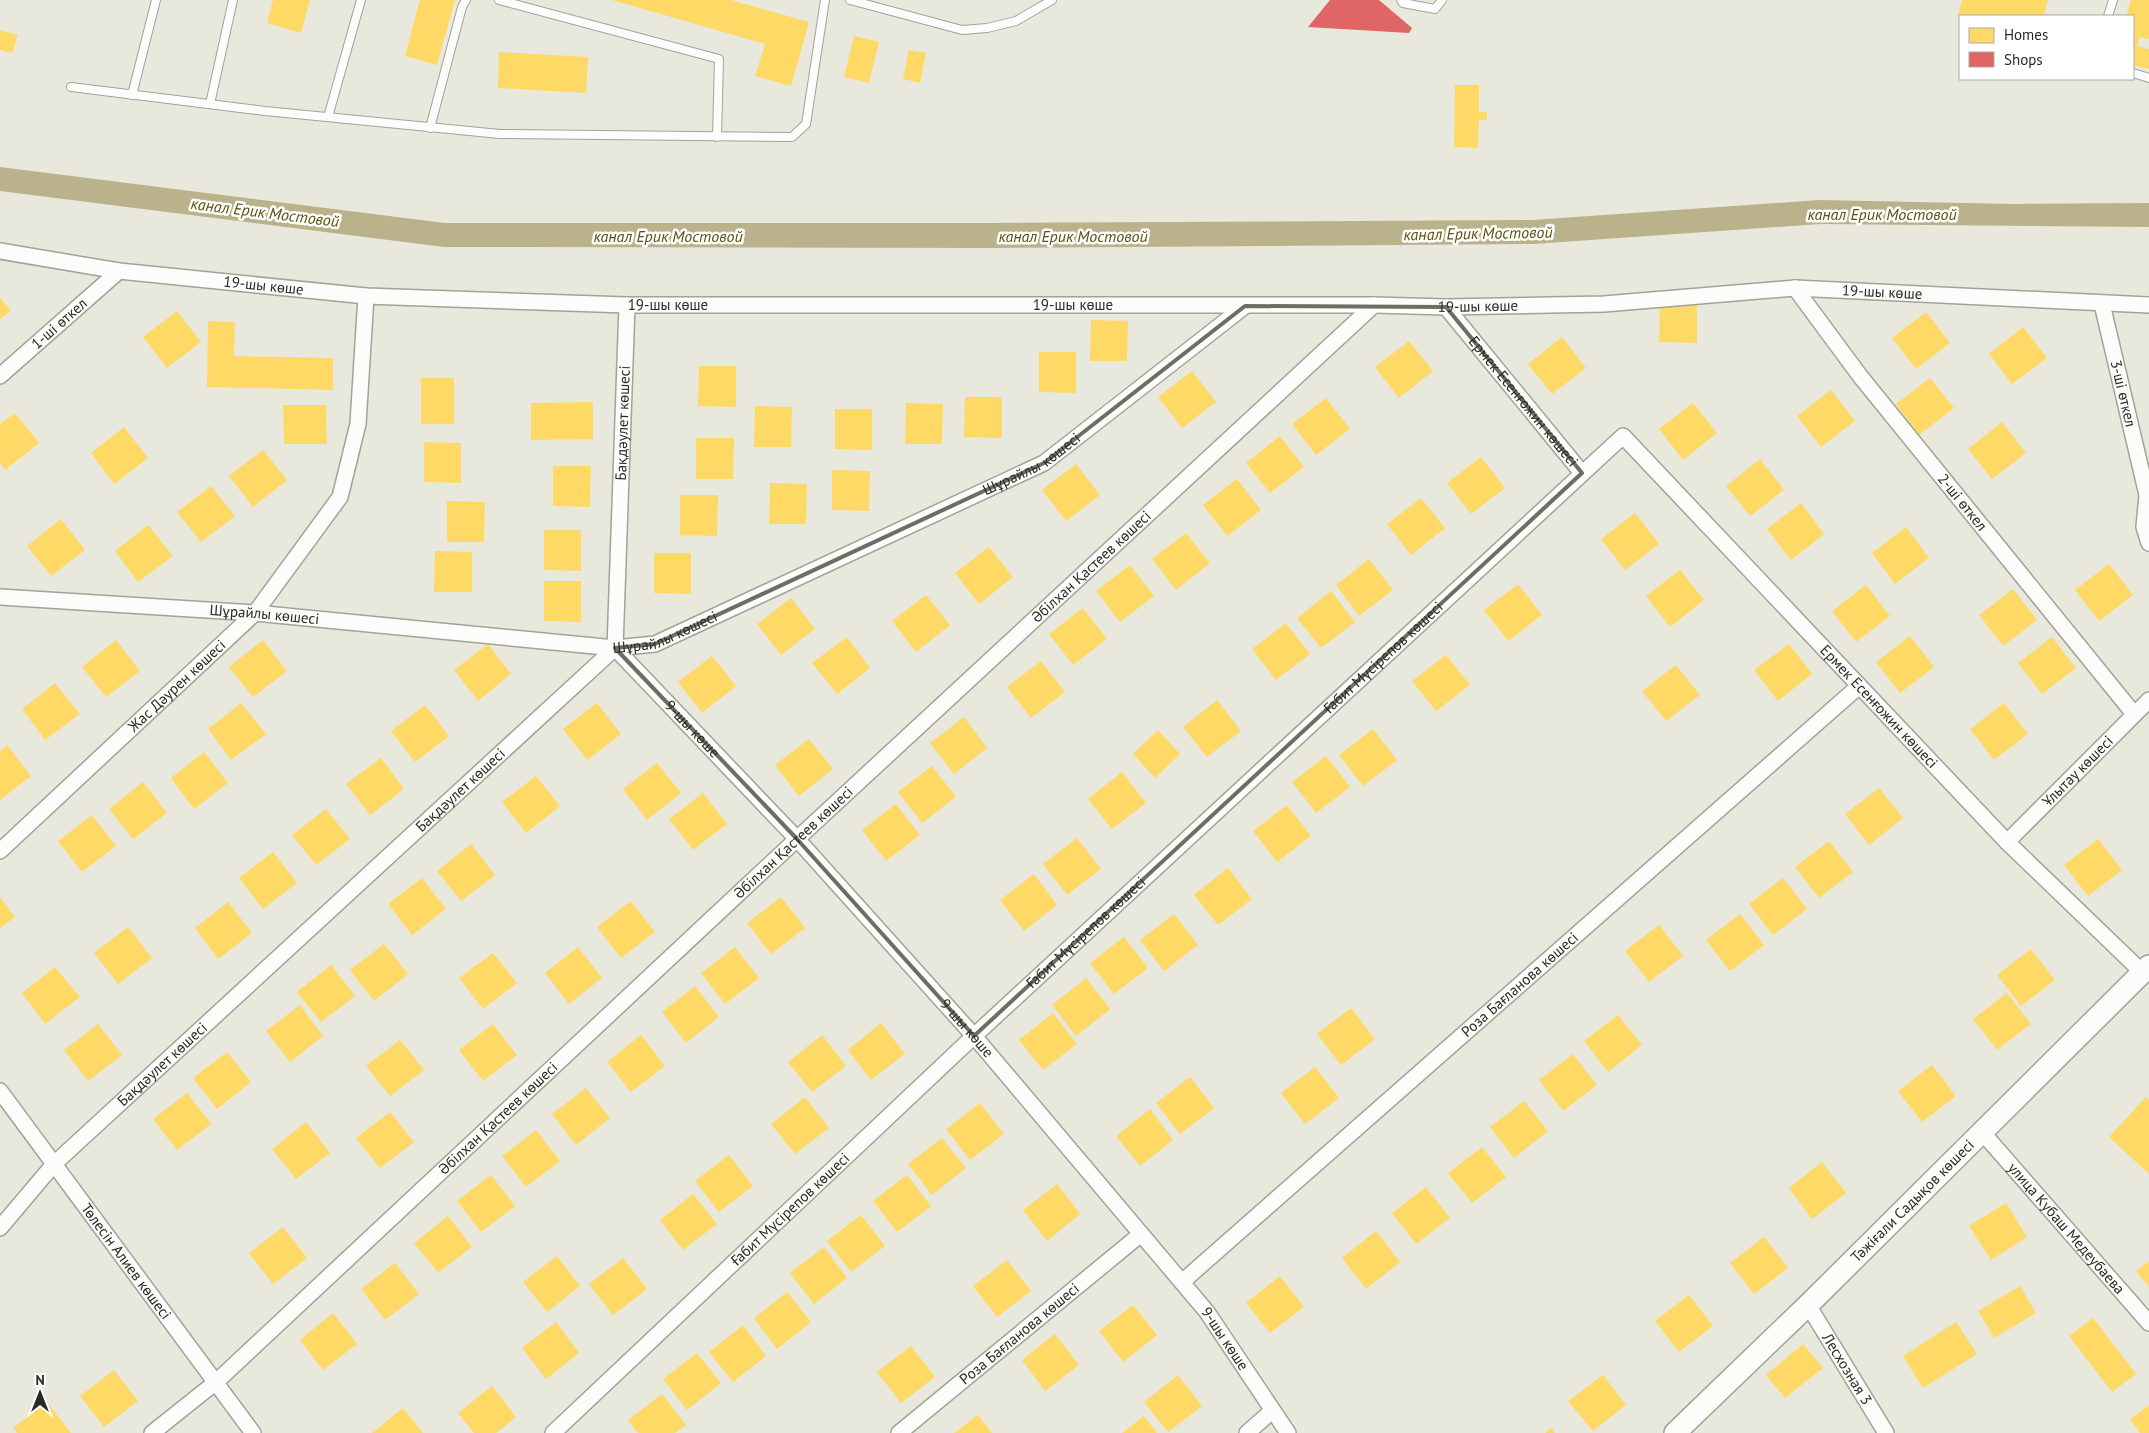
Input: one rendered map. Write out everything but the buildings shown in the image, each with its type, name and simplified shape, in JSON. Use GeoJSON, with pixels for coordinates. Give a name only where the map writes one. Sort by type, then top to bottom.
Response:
{"type":"FeatureCollection","features":[{"type":"Feature","properties":{"kind":"street","name":"19-шы көше"},"geometry":{"type":"LineString","coordinates":[[0,251],[119,271],[366,296],[627,305],[1374,305],[1446,307],[1604,304],[1796,288],[2149,305]]}},
{"type":"Feature","properties":{"kind":"street","name":"1-шi өткел"},"geometry":{"type":"LineString","coordinates":[[0,376],[119,271]]}},
{"type":"Feature","properties":{"kind":"street","name":"2-шi өткел"},"geometry":{"type":"LineString","coordinates":[[1796,288],[1860,376],[2134,714]]}},
{"type":"Feature","properties":{"kind":"street","name":"Жас Дәурен көшесі"},"geometry":{"type":"LineString","coordinates":[[0,851],[255,613],[340,497],[358,424],[366,296]]}},
{"type":"Feature","properties":{"kind":"street","name":"3-шi өткел"},"geometry":{"type":"LineString","coordinates":[[2102,304],[2148,495],[2144,527],[2149,543]]}},
{"type":"Feature","properties":{"kind":"street","name":"Бақдәулет көшесi"},"geometry":{"type":"LineString","coordinates":[[0,1228],[54,1164],[615,648],[627,305]]}},
{"type":"Feature","properties":{"kind":"street","name":"Әбілхан Қастеев көшесi"},"geometry":{"type":"LineString","coordinates":[[152,1433],[216,1382],[797,839],[1374,305]]}},
{"type":"Feature","properties":{"kind":"street","name":"Шұрайлы көшесі"},"geometry":{"type":"LineString","coordinates":[[0,597],[255,613],[615,648],[655,644],[1044,463],[1245,306]]}},
{"type":"Feature","properties":{"kind":"street","name":"Ермек Есенғожин көшесі"},"geometry":{"type":"LineString","coordinates":[[1446,307],[1582,472]]}},
{"type":"Feature","properties":{"kind":"street","name":"Ермек Есенғожин көшесі"},"geometry":{"type":"LineString","coordinates":[[1623,436],[2006,842],[2145,969]]}},
{"type":"Feature","properties":{"kind":"street","name":"Ғабит Мүсірепов көшесi"},"geometry":{"type":"LineString","coordinates":[[553,1433],[974,1036],[1623,436]]}},
{"type":"Feature","properties":{"kind":"street","name":"9-шы көше"},"geometry":{"type":"LineString","coordinates":[[615,648],[797,839],[974,1036],[1207,1312],[1288,1433]]}},
{"type":"Feature","properties":{"kind":"street","name":"Роза Бағланова көшесi"},"geometry":{"type":"LineString","coordinates":[[1182,1282],[1858,687]]}},
{"type":"Feature","properties":{"kind":"street","name":"Ұлытау көшесi"},"geometry":{"type":"LineString","coordinates":[[2006,842],[2149,700]]}},
{"type":"Feature","properties":{"kind":"street","name":"Тәжіғали Садықов көшесі"},"geometry":{"type":"LineString","coordinates":[[1675,1433],[1808,1305],[2145,969]]}},
{"type":"Feature","properties":{"kind":"street","name":"Төлесін Алиев көшесі"},"geometry":{"type":"LineString","coordinates":[[0,1091],[253,1433]]}},
{"type":"Feature","properties":{"kind":"street","name":"улица Кубаш Медеубаева"},"geometry":{"type":"LineString","coordinates":[[1982,1132],[2149,1323]]}},
{"type":"Feature","properties":{"kind":"street","name":"Роза Бағланова көшесi"},"geometry":{"type":"LineString","coordinates":[[899,1433],[1142,1234]]}},
{"type":"Feature","properties":{"kind":"street","name":"Лесхозная 3"},"geometry":{"type":"LineString","coordinates":[[1808,1305],[1886,1433]]}},
{"type":"Feature","properties":{"kind":"street"},"geometry":{"type":"LineString","coordinates":[[1247,1433],[1272,1411]]}},
{"type":"Feature","properties":{"kind":"lane"},"geometry":{"type":"LineString","coordinates":[[132,95],[156,0]]}},
{"type":"Feature","properties":{"kind":"lane"},"geometry":{"type":"LineString","coordinates":[[210,104],[233,0]]}},
{"type":"Feature","properties":{"kind":"lane"},"geometry":{"type":"LineString","coordinates":[[328,116],[361,0]]}},
{"type":"Feature","properties":{"kind":"lane"},"geometry":{"type":"LineString","coordinates":[[430,128],[462,7],[466,0]]}},
{"type":"Feature","properties":{"kind":"lane"},"geometry":{"type":"LineString","coordinates":[[499,0],[720,59],[718,136]]}},
{"type":"Feature","properties":{"kind":"lane"},"geometry":{"type":"LineString","coordinates":[[71,87],[210,104],[500,134],[792,137],[806,124],[825,0]]}},
{"type":"Feature","properties":{"kind":"lane"},"geometry":{"type":"LineString","coordinates":[[850,0],[962,30],[987,28],[1016,21],[1052,0]]}},
{"type":"Feature","properties":{"kind":"lane"},"geometry":{"type":"LineString","coordinates":[[1401,0],[1403,3],[1434,9],[1442,0]]}},
{"type":"Feature","properties":{"kind":"lane"},"geometry":{"type":"LineString","coordinates":[[2108,15],[2113,0]]}},
{"type":"Feature","properties":{"kind":"lane"},"geometry":{"type":"LineString","coordinates":[[2134,73],[2149,78]]}},
{"type":"Feature","properties":{"kind":"highlighted area"},"geometry":{"type":"Polygon","coordinates":[[[1245,306],[1446,307],[1582,473],[974,1036],[797,839],[615,648],[655,644],[1044,463],[1245,306]]]}},
{"type":"Feature","properties":{"kind":"water","name":"канал Ерик Мостовой"},"geometry":{"type":"Polygon","coordinates":[[[0,167],[445,223],[993,223],[1532,220],[1820,200],[2013,204],[2149,203],[2149,227],[1821,224],[1533,244],[993,248],[444,247],[0,191],[0,167]]]}}]}
